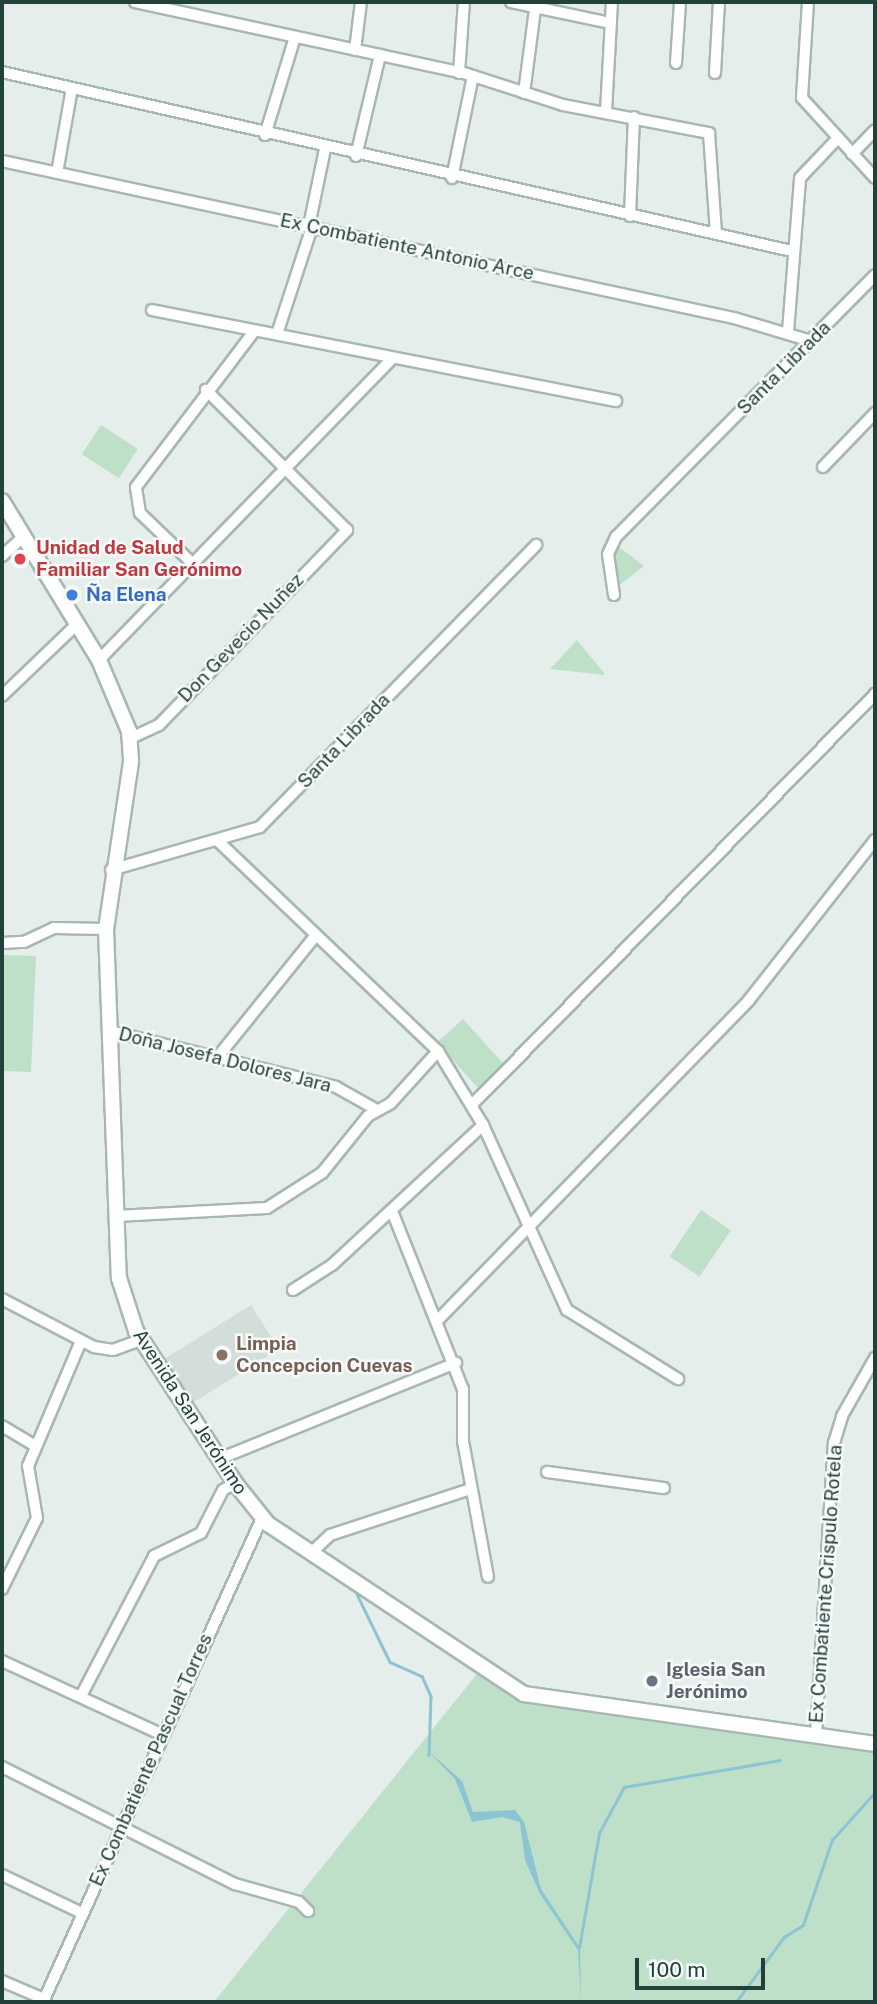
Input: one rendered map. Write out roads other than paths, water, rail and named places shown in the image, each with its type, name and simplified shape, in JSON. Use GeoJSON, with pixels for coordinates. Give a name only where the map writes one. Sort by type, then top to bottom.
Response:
{"type":"FeatureCollection","features":[{"type":"Feature","properties":{"kind":"street"},"geometry":{"type":"LineString","coordinates":[[135,2],[150,3],[473,76],[524,93],[606,112],[709,132],[716,234]]}},
{"type":"Feature","properties":{"kind":"street"},"geometry":{"type":"LineString","coordinates":[[355,50],[360,2]]}},
{"type":"Feature","properties":{"kind":"street"},"geometry":{"type":"LineString","coordinates":[[459,73],[464,2]]}},
{"type":"Feature","properties":{"kind":"street"},"geometry":{"type":"LineString","coordinates":[[511,2],[536,4],[611,23]]}},
{"type":"Feature","properties":{"kind":"street"},"geometry":{"type":"LineString","coordinates":[[606,112],[612,2]]}},
{"type":"Feature","properties":{"kind":"street"},"geometry":{"type":"LineString","coordinates":[[676,62],[680,2]]}},
{"type":"Feature","properties":{"kind":"street"},"geometry":{"type":"LineString","coordinates":[[715,73],[719,2]]}},
{"type":"Feature","properties":{"kind":"street"},"geometry":{"type":"LineString","coordinates":[[808,2],[801,91],[838,138],[875,178]]}},
{"type":"Feature","properties":{"kind":"street"},"geometry":{"type":"LineString","coordinates":[[524,93],[536,4]]}},
{"type":"Feature","properties":{"kind":"street"},"geometry":{"type":"LineString","coordinates":[[265,135],[295,37]]}},
{"type":"Feature","properties":{"kind":"street"},"geometry":{"type":"LineString","coordinates":[[356,156],[380,55]]}},
{"type":"Feature","properties":{"kind":"street"},"geometry":{"type":"LineString","coordinates":[[2,72],[452,178],[792,251]]}},
{"type":"Feature","properties":{"kind":"street"},"geometry":{"type":"LineString","coordinates":[[452,178],[473,76]]}},
{"type":"Feature","properties":{"kind":"street"},"geometry":{"type":"LineString","coordinates":[[57,173],[72,89]]}},
{"type":"Feature","properties":{"kind":"street"},"geometry":{"type":"LineString","coordinates":[[630,216],[634,117]]}},
{"type":"Feature","properties":{"kind":"street"},"geometry":{"type":"LineString","coordinates":[[852,154],[875,130]]}},
{"type":"Feature","properties":{"kind":"street"},"geometry":{"type":"LineString","coordinates":[[788,332],[792,251],[800,178],[838,138]]}},
{"type":"Feature","properties":{"kind":"street"},"geometry":{"type":"LineString","coordinates":[[278,331],[311,227],[325,149]]}},
{"type":"Feature","properties":{"kind":"street","name":"Ex Combatiente Antonio Arce"},"geometry":{"type":"LineString","coordinates":[[2,161],[788,332],[811,341]]}},
{"type":"Feature","properties":{"kind":"street","name":"Santa Librada"},"geometry":{"type":"LineString","coordinates":[[614,595],[608,554],[616,537],[875,275]]}},
{"type":"Feature","properties":{"kind":"street"},"geometry":{"type":"LineString","coordinates":[[152,310],[253,333],[278,331],[393,358],[616,401]]}},
{"type":"Feature","properties":{"kind":"street"},"geometry":{"type":"LineString","coordinates":[[190,561],[140,513],[135,497],[139,478],[253,333]]}},
{"type":"Feature","properties":{"kind":"street"},"geometry":{"type":"LineString","coordinates":[[99,660],[190,561],[393,358]]}},
{"type":"Feature","properties":{"kind":"street"},"geometry":{"type":"LineString","coordinates":[[206,390],[283,470]]}},
{"type":"Feature","properties":{"kind":"street"},"geometry":{"type":"LineString","coordinates":[[823,467],[875,413]]}},
{"type":"Feature","properties":{"kind":"street","name":"Don Gevecio Nuñez"},"geometry":{"type":"LineString","coordinates":[[131,738],[159,724],[347,530],[283,470]]}},
{"type":"Feature","properties":{"kind":"street"},"geometry":{"type":"LineString","coordinates":[[2,501],[99,660],[131,738]]}},
{"type":"Feature","properties":{"kind":"street"},"geometry":{"type":"LineString","coordinates":[[2,556],[24,536]]}},
{"type":"Feature","properties":{"kind":"street","name":"Santa Librada"},"geometry":{"type":"LineString","coordinates":[[111,870],[219,842],[260,827],[536,545]]}},
{"type":"Feature","properties":{"kind":"street"},"geometry":{"type":"LineString","coordinates":[[2,696],[78,623]]}},
{"type":"Feature","properties":{"kind":"street"},"geometry":{"type":"LineString","coordinates":[[472,1105],[875,694]]}},
{"type":"Feature","properties":{"kind":"street","name":"Avenida San Jerónimo"},"geometry":{"type":"LineString","coordinates":[[131,738],[111,870],[106,929],[116,1216],[122,1295],[141,1340],[234,1483],[262,1518],[524,1694],[875,1744]]}},
{"type":"Feature","properties":{"kind":"street"},"geometry":{"type":"LineString","coordinates":[[439,1319],[749,1000],[875,840]]}},
{"type":"Feature","properties":{"kind":"street"},"geometry":{"type":"LineString","coordinates":[[219,842],[313,939],[438,1051],[483,1125],[527,1230],[567,1310],[678,1379]]}},
{"type":"Feature","properties":{"kind":"street"},"geometry":{"type":"LineString","coordinates":[[2,943],[24,942],[54,929],[106,929]]}},
{"type":"Feature","properties":{"kind":"street"},"geometry":{"type":"LineString","coordinates":[[216,1059],[313,939]]}},
{"type":"Feature","properties":{"kind":"street","name":"Doña Josefa Dolores Jara"},"geometry":{"type":"LineString","coordinates":[[110,1031],[336,1087],[377,1110]]}},
{"type":"Feature","properties":{"kind":"street"},"geometry":{"type":"LineString","coordinates":[[116,1216],[255,1210],[322,1173],[377,1110],[391,1103],[438,1051]]}},
{"type":"Feature","properties":{"kind":"street"},"geometry":{"type":"LineString","coordinates":[[293,1290],[332,1265],[483,1125]]}},
{"type":"Feature","properties":{"kind":"street"},"geometry":{"type":"LineString","coordinates":[[391,1211],[456,1363],[471,1489],[488,1577]]}},
{"type":"Feature","properties":{"kind":"street"},"geometry":{"type":"LineString","coordinates":[[2,1299],[80,1341],[113,1350],[141,1340]]}},
{"type":"Feature","properties":{"kind":"street"},"geometry":{"type":"LineString","coordinates":[[2,1589],[39,1509],[28,1474],[35,1446],[80,1341]]}},
{"type":"Feature","properties":{"kind":"street","name":"Ex Combatiente Crispulo Rotela"},"geometry":{"type":"LineString","coordinates":[[816,1735],[834,1443],[842,1416],[875,1358]]}},
{"type":"Feature","properties":{"kind":"street"},"geometry":{"type":"LineString","coordinates":[[219,1459],[456,1363]]}},
{"type":"Feature","properties":{"kind":"street"},"geometry":{"type":"LineString","coordinates":[[2,1426],[35,1446]]}},
{"type":"Feature","properties":{"kind":"street"},"geometry":{"type":"LineString","coordinates":[[547,1472],[664,1488]]}},
{"type":"Feature","properties":{"kind":"street"},"geometry":{"type":"LineString","coordinates":[[82,1694],[154,1556],[201,1533],[223,1490],[234,1483]]}},
{"type":"Feature","properties":{"kind":"street"},"geometry":{"type":"LineString","coordinates":[[313,1551],[330,1535],[471,1489]]}},
{"type":"Feature","properties":{"kind":"street","name":"Ex Combatiente Pascual Torres"},"geometry":{"type":"LineString","coordinates":[[43,2000],[161,1734],[262,1518]]}},
{"type":"Feature","properties":{"kind":"street"},"geometry":{"type":"LineString","coordinates":[[2,1661],[82,1694],[161,1734]]}},
{"type":"Feature","properties":{"kind":"street"},"geometry":{"type":"LineString","coordinates":[[2,1767],[122,1824],[235,1884],[308,1911]]}},
{"type":"Feature","properties":{"kind":"street"},"geometry":{"type":"LineString","coordinates":[[2,1875],[82,1913]]}},
{"type":"Feature","properties":{"kind":"street"},"geometry":{"type":"LineString","coordinates":[[2,1981],[43,2000]]}},
{"type":"Feature","properties":{"kind":"water"},"geometry":{"type":"Polygon","coordinates":[[[427,1750],[462,1781],[473,1812],[515,1810],[524,1822],[541,1889],[580,1948],[581,2002],[578,1950],[540,1894],[525,1860],[520,1822],[502,1817],[472,1822],[455,1779],[427,1750]]]}},
{"type":"Feature","properties":{"kind":"waterway"},"geometry":{"type":"LineString","coordinates":[[103,1025],[103,1050]]}},
{"type":"Feature","properties":{"kind":"waterway"},"geometry":{"type":"LineString","coordinates":[[152,1369],[169,1396]]}},
{"type":"Feature","properties":{"kind":"waterway"},"geometry":{"type":"LineString","coordinates":[[182,1416],[192,1431]]}},
{"type":"Feature","properties":{"kind":"waterway"},"geometry":{"type":"LineString","coordinates":[[355,1590],[390,1662],[422,1676],[431,1696],[429,1755]]}},
{"type":"Feature","properties":{"kind":"waterway"},"geometry":{"type":"LineString","coordinates":[[579,1948],[599,1833],[624,1787],[780,1760]]}},
{"type":"Feature","properties":{"kind":"waterway"},"geometry":{"type":"LineString","coordinates":[[736,2002],[784,1937],[803,1925],[832,1840],[875,1792]]}},
{"type":"Feature","properties":{"kind":"place","name":"Unidad de Salud Familiar San Gerónimo"},"geometry":{"type":"Point","coordinates":[20,559]}},
{"type":"Feature","properties":{"kind":"place","name":"Ña Elena"},"geometry":{"type":"Point","coordinates":[72,595]}},
{"type":"Feature","properties":{"kind":"place","name":"Limpia Concepcion Cuevas"},"geometry":{"type":"Point","coordinates":[222,1355]}},
{"type":"Feature","properties":{"kind":"place","name":"Iglesia San Jerónimo"},"geometry":{"type":"Point","coordinates":[652,1681]}}]}
